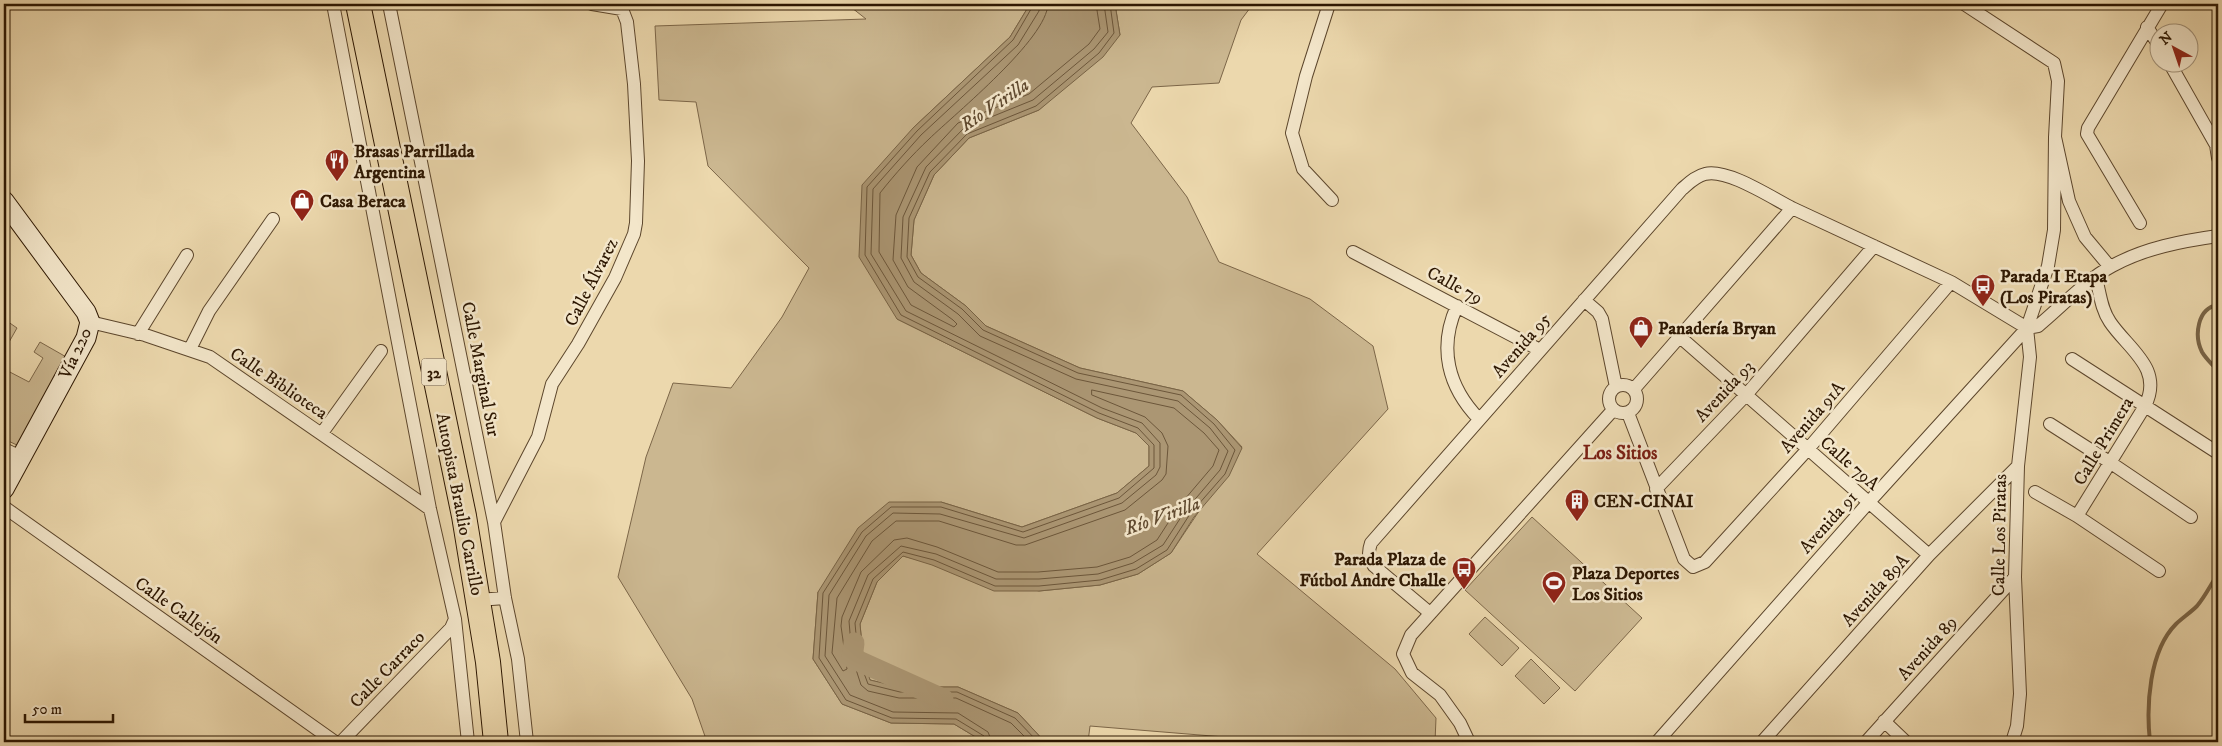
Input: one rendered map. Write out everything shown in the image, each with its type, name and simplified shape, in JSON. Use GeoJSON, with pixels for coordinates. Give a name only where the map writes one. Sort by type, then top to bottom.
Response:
{"type":"FeatureCollection","features":[{"type":"Feature","properties":{"kind":"highway","name":"Autopista Braulio Carrillo"},"geometry":{"type":"LineString","coordinates":[[358,4],[464,516],[488,662],[496,742]]}},
{"type":"Feature","properties":{"kind":"main road","name":"Vía 220"},"geometry":{"type":"LineString","coordinates":[[4,202],[86,312],[90,322],[86,338],[4,489]]}},
{"type":"Feature","properties":{"kind":"street"},"geometry":{"type":"LineString","coordinates":[[333,4],[430,509],[455,619],[468,742]]}},
{"type":"Feature","properties":{"kind":"street","name":"Calle Marginal Sur"},"geometry":{"type":"LineString","coordinates":[[389,4],[494,522],[505,598],[518,659],[527,742]]}},
{"type":"Feature","properties":{"kind":"street","name":"Calle Álvarez"},"geometry":{"type":"LineString","coordinates":[[494,522],[538,437],[552,384],[578,344],[620,270],[632,241],[636,223],[638,161],[634,84],[627,22],[622,9],[592,4]]}},
{"type":"Feature","properties":{"kind":"street"},"geometry":{"type":"LineString","coordinates":[[1329,4],[1306,76],[1292,133],[1303,168],[1332,200]]}},
{"type":"Feature","properties":{"kind":"street"},"geometry":{"type":"LineString","coordinates":[[1964,4],[2054,63],[2058,80],[2054,230],[2048,266],[2027,328],[2038,326],[2110,267],[2138,253],[2188,240],[2218,236]]}},
{"type":"Feature","properties":{"kind":"street"},"geometry":{"type":"LineString","coordinates":[[2140,223],[2087,134],[2088,128],[2162,4]]}},
{"type":"Feature","properties":{"kind":"street"},"geometry":{"type":"LineString","coordinates":[[2147,27],[2150,32]]}},
{"type":"Feature","properties":{"kind":"street"},"geometry":{"type":"LineString","coordinates":[[2175,72],[2216,144],[2218,158]]}},
{"type":"Feature","properties":{"kind":"street"},"geometry":{"type":"LineString","coordinates":[[2055,137],[2069,201],[2077,220],[2085,237],[2110,267]]}},
{"type":"Feature","properties":{"kind":"street","name":"Avenida 95"},"geometry":{"type":"LineString","coordinates":[[1430,613],[1374,566],[1369,558],[1368,551],[1377,536],[1682,189],[1692,180],[1704,174],[1715,173],[1728,176],[1951,282],[2027,328]]}},
{"type":"Feature","properties":{"kind":"street"},"geometry":{"type":"LineString","coordinates":[[1634,389],[1792,208]]}},
{"type":"Feature","properties":{"kind":"street"},"geometry":{"type":"LineString","coordinates":[[190,349],[209,311],[273,220]]}},
{"type":"Feature","properties":{"kind":"street","name":"Avenida 93"},"geometry":{"type":"LineString","coordinates":[[1656,489],[1746,395],[1874,246]]}},
{"type":"Feature","properties":{"kind":"street","name":"Calle 79"},"geometry":{"type":"LineString","coordinates":[[1353,252],[1540,350]]}},
{"type":"Feature","properties":{"kind":"street"},"geometry":{"type":"LineString","coordinates":[[138,334],[187,255]]}},
{"type":"Feature","properties":{"kind":"street","name":"Calle Primera"},"geometry":{"type":"LineString","coordinates":[[2077,516],[2111,463],[2150,396],[2149,376],[2138,354],[2110,324],[2104,313],[2096,278]]}},
{"type":"Feature","properties":{"kind":"street","name":"Avenida 91A"},"geometry":{"type":"LineString","coordinates":[[1656,489],[1684,559],[1693,567],[1705,562],[1808,449],[1951,282]]}},
{"type":"Feature","properties":{"kind":"street"},"geometry":{"type":"LineString","coordinates":[[1584,300],[1598,312],[1602,319],[1616,387]]}},
{"type":"Feature","properties":{"kind":"street"},"geometry":{"type":"LineString","coordinates":[[1457,306],[1448,334],[1447,346],[1450,368],[1458,394],[1479,419]]}},
{"type":"Feature","properties":{"kind":"street","name":"Calle Biblioteca"},"geometry":{"type":"LineString","coordinates":[[90,322],[190,349],[219,363],[430,509]]}},
{"type":"Feature","properties":{"kind":"street","name":"Calle Los Piratas"},"geometry":{"type":"LineString","coordinates":[[2012,742],[2017,726],[2020,694],[2015,577],[2018,466],[2030,357],[2027,328]]}},
{"type":"Feature","properties":{"kind":"street","name":"Avenida 91"},"geometry":{"type":"LineString","coordinates":[[1657,742],[1869,502],[2027,328]]}},
{"type":"Feature","properties":{"kind":"street","name":"Calle 79A"},"geometry":{"type":"LineString","coordinates":[[1680,337],[1930,556]]}},
{"type":"Feature","properties":{"kind":"street"},"geometry":{"type":"LineString","coordinates":[[322,433],[381,351]]}},
{"type":"Feature","properties":{"kind":"street"},"geometry":{"type":"LineString","coordinates":[[2072,359],[2218,453]]}},
{"type":"Feature","properties":{"kind":"street"},"geometry":{"type":"LineString","coordinates":[[1625,385],[1634,389],[1637,394],[1636,405],[1628,413],[1618,413],[1613,410],[1609,400],[1612,391],[1616,387],[1625,385]]}},
{"type":"Feature","properties":{"kind":"street"},"geometry":{"type":"LineString","coordinates":[[1469,742],[1460,723],[1440,695],[1412,673],[1403,654],[1411,635],[1613,410]]}},
{"type":"Feature","properties":{"kind":"street"},"geometry":{"type":"LineString","coordinates":[[1628,413],[1656,489]]}},
{"type":"Feature","properties":{"kind":"street"},"geometry":{"type":"LineString","coordinates":[[2050,424],[2192,516]]}},
{"type":"Feature","properties":{"kind":"street"},"geometry":{"type":"LineString","coordinates":[[4,449],[21,457]]}},
{"type":"Feature","properties":{"kind":"street","name":"Avenida 89A"},"geometry":{"type":"LineString","coordinates":[[1762,742],[1930,556],[2018,466]]}},
{"type":"Feature","properties":{"kind":"street"},"geometry":{"type":"LineString","coordinates":[[2035,492],[2077,516],[2159,571]]}},
{"type":"Feature","properties":{"kind":"street","name":"Calle Callejón"},"geometry":{"type":"LineString","coordinates":[[4,507],[335,742]]}},
{"type":"Feature","properties":{"kind":"street","name":"Avenida 89"},"geometry":{"type":"LineString","coordinates":[[1866,742],[2015,577]]}},
{"type":"Feature","properties":{"kind":"street"},"geometry":{"type":"LineString","coordinates":[[478,600],[505,598]]}},
{"type":"Feature","properties":{"kind":"street","name":"Calle Carraco"},"geometry":{"type":"LineString","coordinates":[[341,742],[451,628],[455,619]]}},
{"type":"Feature","properties":{"kind":"street"},"geometry":{"type":"LineString","coordinates":[[1884,721],[1906,742]]}},
{"type":"Feature","properties":{"kind":"shaded area"},"geometry":{"type":"Polygon","coordinates":[[[847,4],[1030,4],[1010,37],[913,128],[897,319],[1097,418],[1136,433],[1149,446],[1149,466],[1117,493],[1022,527],[941,502],[818,592],[813,659],[842,704],[891,723],[954,724],[984,742],[707,742],[692,699],[618,577],[646,457],[673,383],[731,388],[782,317],[809,268],[708,166],[696,102],[659,100],[655,26],[866,19],[847,4]]]}},
{"type":"Feature","properties":{"kind":"shaded area"},"geometry":{"type":"Polygon","coordinates":[[[1115,4],[1253,4],[1241,20],[1219,83],[1152,87],[1131,123],[1187,197],[1219,262],[1310,299],[1373,346],[1388,409],[1257,554],[1395,669],[1436,718],[1435,742],[1285,742],[1090,726],[1088,742],[1045,742],[1018,713],[958,687],[900,687],[870,680],[863,656],[860,624],[877,582],[903,556],[1039,591],[1100,585],[1138,574],[1171,553],[1242,447],[1217,420],[1183,391],[1080,368],[986,326],[966,306],[921,273],[911,255],[914,220],[934,175],[969,138],[1039,110],[1120,35],[1115,4]]]}},
{"type":"Feature","properties":{"kind":"shaded area"},"geometry":{"type":"Polygon","coordinates":[[[4,319],[17,328],[4,351],[4,319]]]}},
{"type":"Feature","properties":{"kind":"shaded area"},"geometry":{"type":"Polygon","coordinates":[[[40,342],[68,358],[19,446],[4,439],[4,375],[6,370],[29,382],[43,358],[34,352],[40,342]]]}},
{"type":"Feature","properties":{"kind":"shaded area","name":"Plaza Deportes Los Sitios"},"geometry":{"type":"Polygon","coordinates":[[[1532,517],[1642,618],[1575,691],[1465,590],[1532,517]]]}},
{"type":"Feature","properties":{"kind":"shaded area"},"geometry":{"type":"Polygon","coordinates":[[[1485,617],[1519,648],[1502,666],[1469,634],[1485,617]]]}},
{"type":"Feature","properties":{"kind":"shaded area"},"geometry":{"type":"Polygon","coordinates":[[[1531,659],[1560,688],[1544,704],[1515,676],[1531,659]]]}},
{"type":"Feature","properties":{"kind":"water"},"geometry":{"type":"Polygon","coordinates":[[[1030,4],[1115,4],[1120,35],[1103,57],[1039,110],[969,138],[934,175],[914,220],[911,255],[921,273],[966,306],[986,326],[1080,368],[1183,391],[1217,420],[1242,448],[1229,476],[1194,517],[1171,553],[1138,574],[1100,585],[1039,591],[994,591],[932,565],[903,556],[877,582],[860,624],[863,656],[870,680],[900,687],[958,687],[1018,713],[1045,742],[984,742],[954,724],[891,723],[842,704],[813,659],[818,592],[858,528],[889,502],[941,502],[1022,527],[1117,493],[1149,466],[1149,446],[1136,433],[1097,418],[897,319],[859,257],[862,185],[913,128],[1010,37],[1030,4]]]}},
{"type":"Feature","properties":{"kind":"waterway"},"geometry":{"type":"LineString","coordinates":[[2218,305],[2206,311],[2199,324],[2198,331],[2202,352],[2218,371]]}},
{"type":"Feature","properties":{"kind":"waterway"},"geometry":{"type":"LineString","coordinates":[[2150,742],[2149,696],[2151,680],[2160,649],[2167,635],[2200,602],[2218,574]]}},
{"type":"Feature","properties":{"kind":"waterway","name":"Río Virilla"},"geometry":{"type":"LineString","coordinates":[[854,643],[852,658],[943,699]]}},
{"type":"Feature","properties":{"kind":"place","name":"Brasas Parrillada Argentina"},"geometry":{"type":"Point","coordinates":[337,182]}},
{"type":"Feature","properties":{"kind":"place","name":"Casa Beraca"},"geometry":{"type":"Point","coordinates":[302,222]}},
{"type":"Feature","properties":{"kind":"place","name":"Parada I Etapa (Los Piratas)"},"geometry":{"type":"Point","coordinates":[1983,307]}},
{"type":"Feature","properties":{"kind":"place","name":"Panadería Bryan"},"geometry":{"type":"Point","coordinates":[1641,349]}},
{"type":"Feature","properties":{"kind":"place","name":"CEN-CINAI"},"geometry":{"type":"Point","coordinates":[1577,522]}},
{"type":"Feature","properties":{"kind":"place","name":"Parada Plaza de Fútbol Andre Challe"},"geometry":{"type":"Point","coordinates":[1464,590]}},
{"type":"Feature","properties":{"kind":"place","name":"Plaza Deportes Los Sitios"},"geometry":{"type":"Point","coordinates":[1554,604]}},
{"type":"Feature","properties":{"kind":"district","name":"Los Sitios"},"geometry":{"type":"Point","coordinates":[1620,452]}}]}
